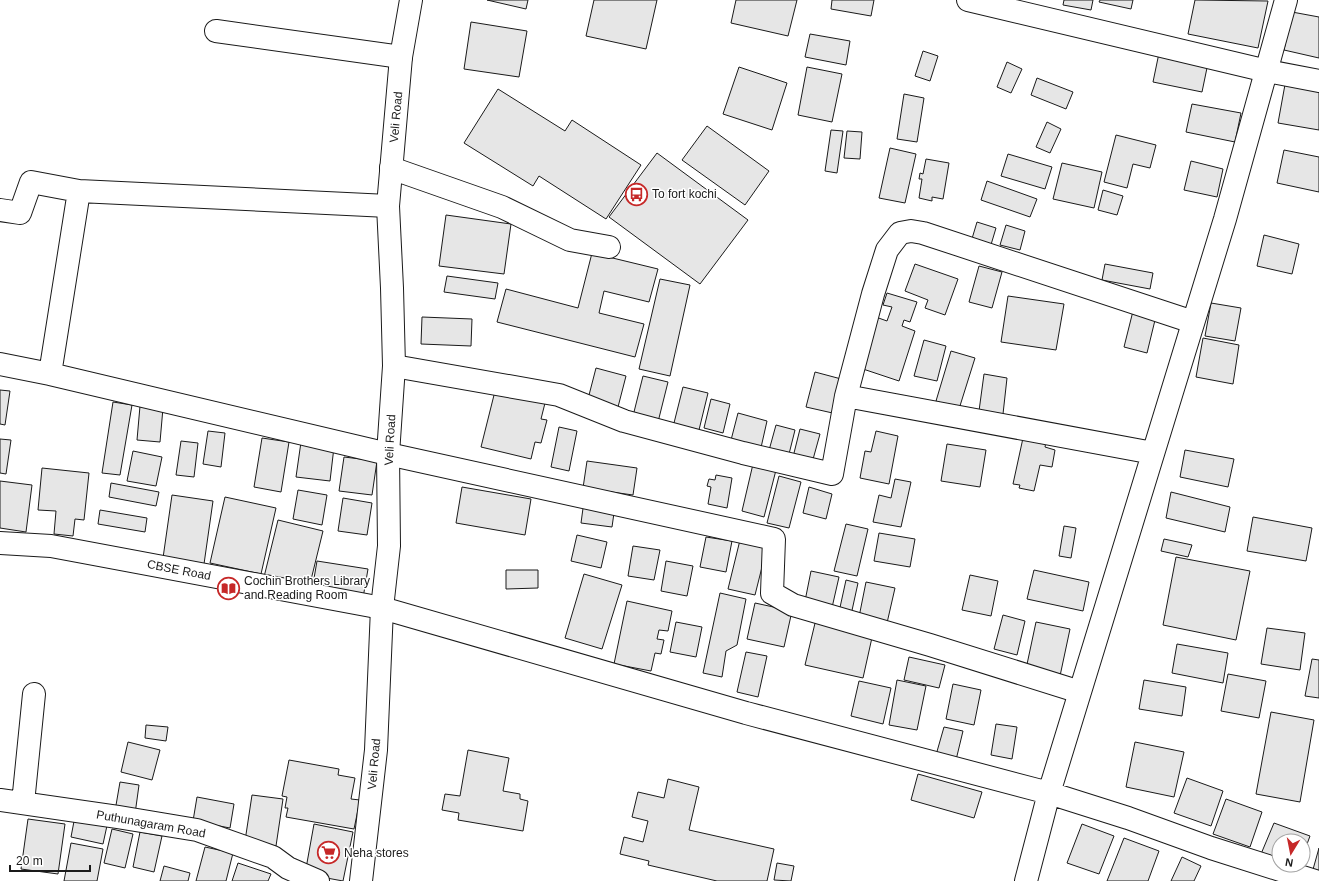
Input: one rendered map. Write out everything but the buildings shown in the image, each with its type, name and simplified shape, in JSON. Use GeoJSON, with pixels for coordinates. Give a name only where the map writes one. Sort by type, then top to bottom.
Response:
{"type":"FeatureCollection","features":[{"type":"Feature","properties":{"kind":"street","name":"Veli Road"},"geometry":{"type":"LineString","coordinates":[[361,881],[376,750],[382,608],[389,546],[388,454],[394,366],[388,206],[401,57],[411,0]]}},
{"type":"Feature","properties":{"kind":"street"},"geometry":{"type":"LineString","coordinates":[[968,0],[1267,71],[1319,81]]}},
{"type":"Feature","properties":{"kind":"street"},"geometry":{"type":"LineString","coordinates":[[1026,881],[1049,793],[1225,219],[1286,0]]}},
{"type":"Feature","properties":{"kind":"street"},"geometry":{"type":"LineString","coordinates":[[216,31],[401,57]]}},
{"type":"Feature","properties":{"kind":"street"},"geometry":{"type":"LineString","coordinates":[[391,168],[502,207],[570,240],[609,246]]}},
{"type":"Feature","properties":{"kind":"street"},"geometry":{"type":"LineString","coordinates":[[0,210],[20,213],[31,182],[79,191],[388,206]]}},
{"type":"Feature","properties":{"kind":"street"},"geometry":{"type":"LineString","coordinates":[[50,374],[79,191]]}},
{"type":"Feature","properties":{"kind":"street"},"geometry":{"type":"LineString","coordinates":[[394,366],[559,394],[624,421],[743,453],[832,474],[846,396],[873,294],[887,250],[900,233],[911,231],[923,233],[1193,322]]}},
{"type":"Feature","properties":{"kind":"street"},"geometry":{"type":"LineString","coordinates":[[0,364],[50,374],[388,454],[774,539],[772,593],[793,605],[930,645],[1080,692]]}},
{"type":"Feature","properties":{"kind":"street"},"geometry":{"type":"LineString","coordinates":[[846,396],[1153,453]]}},
{"type":"Feature","properties":{"kind":"street","name":"CBSE Road"},"geometry":{"type":"LineString","coordinates":[[0,543],[52,546],[382,608],[746,712],[1049,793],[1128,818],[1211,848],[1315,881]]}},
{"type":"Feature","properties":{"kind":"street"},"geometry":{"type":"LineString","coordinates":[[23,803],[34,694]]}},
{"type":"Feature","properties":{"kind":"street","name":"Puthunagaram Road"},"geometry":{"type":"LineString","coordinates":[[0,800],[197,830],[273,857],[288,868],[318,881]]}},
{"type":"Feature","properties":{"kind":"place","name":"To fort kochi"},"geometry":{"type":"Point","coordinates":[636,194]}},
{"type":"Feature","properties":{"kind":"place","name":"Cochin Brothers Library and Reading Room"},"geometry":{"type":"Point","coordinates":[228,588]}},
{"type":"Feature","properties":{"kind":"place","name":"Neha stores"},"geometry":{"type":"Point","coordinates":[329,853]}}]}
